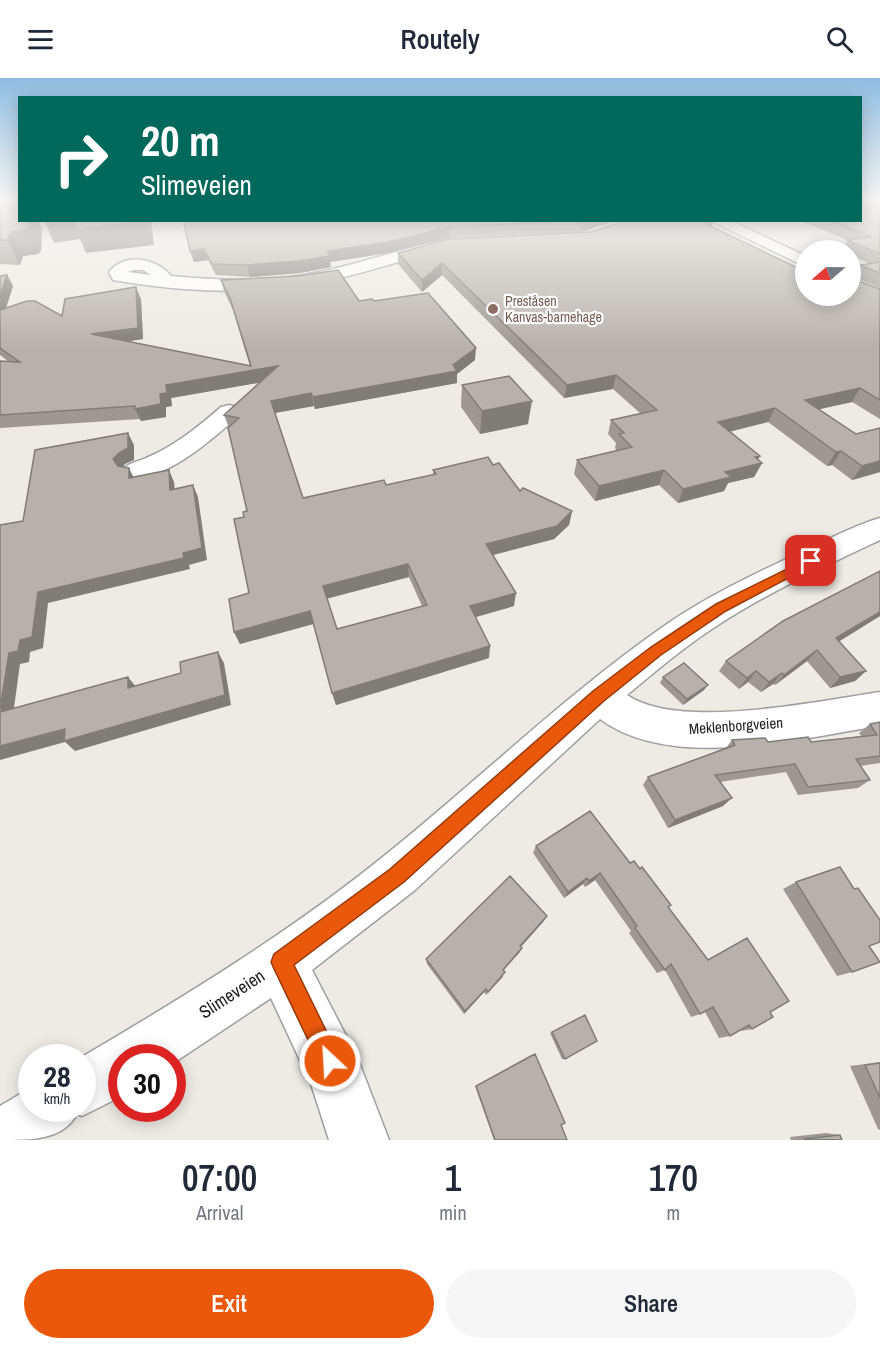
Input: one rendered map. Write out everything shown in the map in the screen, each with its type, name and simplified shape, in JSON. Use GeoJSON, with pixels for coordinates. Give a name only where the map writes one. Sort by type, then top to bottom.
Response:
{"type":"FeatureCollection","features":[{"type":"Feature","properties":{"kind":"street"},"geometry":{"type":"LineString","coordinates":[[164,279],[229,285],[281,283],[327,276],[431,250]]}},
{"type":"Feature","properties":{"kind":"street"},"geometry":{"type":"LineString","coordinates":[[780,250],[795,257]]}},
{"type":"Feature","properties":{"kind":"street"},"geometry":{"type":"LineString","coordinates":[[135,471],[173,456],[195,443],[233,409],[205,402]]}},
{"type":"Feature","properties":{"kind":"street","name":"Slimeveien"},"geometry":{"type":"LineString","coordinates":[[154,1044],[281,962],[405,869],[598,696],[680,633],[763,585],[880,528]]}},
{"type":"Feature","properties":{"kind":"street","name":"Meklenborgveien"},"geometry":{"type":"LineString","coordinates":[[598,696],[613,709],[638,720],[664,727],[696,731],[796,722],[880,709]]}},
{"type":"Feature","properties":{"kind":"street"},"geometry":{"type":"LineString","coordinates":[[281,962],[337,1077],[359,1140]]}},
{"type":"Feature","properties":{"kind":"street"},"geometry":{"type":"LineString","coordinates":[[0,1140],[29,1122]]}},
{"type":"Feature","properties":{"kind":"building"},"geometry":{"type":"Polygon","coordinates":[[[204,250],[337,250],[327,251],[330,256],[298,261],[247,265],[212,264],[204,250]]]}},
{"type":"Feature","properties":{"kind":"building"},"geometry":{"type":"Polygon","coordinates":[[[411,250],[759,250],[795,267],[795,306],[861,306],[861,282],[880,289],[880,400],[860,388],[805,400],[856,434],[880,428],[880,461],[862,466],[841,451],[836,452],[775,408],[718,422],[760,456],[755,457],[762,463],[725,472],[731,477],[683,489],[664,470],[599,486],[577,460],[632,447],[619,434],[624,433],[611,420],[657,410],[616,375],[567,385],[442,263],[422,280],[398,253],[411,250]]]}},
{"type":"Feature","properties":{"kind":"building"},"geometry":{"type":"Polygon","coordinates":[[[870,250],[880,250],[880,254],[870,250]]]}},
{"type":"Feature","properties":{"kind":"building"},"geometry":{"type":"Polygon","coordinates":[[[880,262],[880,273],[861,265],[880,262]]]}},
{"type":"Feature","properties":{"kind":"building"},"geometry":{"type":"Polygon","coordinates":[[[338,270],[359,301],[428,293],[476,348],[453,365],[457,371],[313,397],[311,393],[271,401],[303,498],[384,480],[386,485],[436,474],[433,470],[488,457],[493,465],[499,463],[520,491],[523,488],[572,511],[557,526],[486,544],[516,593],[470,606],[490,646],[332,693],[310,611],[234,632],[229,599],[249,593],[234,519],[244,517],[243,512],[247,511],[228,428],[239,418],[224,415],[278,366],[166,385],[167,393],[160,394],[161,404],[135,409],[135,406],[0,415],[0,361],[20,362],[0,348],[0,310],[27,301],[35,301],[62,316],[65,299],[136,287],[138,328],[91,334],[251,366],[230,298],[221,280],[298,276],[338,270]],[[408,564],[323,586],[337,629],[427,605],[408,564]]]}},
{"type":"Feature","properties":{"kind":"building"},"geometry":{"type":"Polygon","coordinates":[[[7,275],[0,296],[0,276],[7,275]]]}},
{"type":"Feature","properties":{"kind":"building"},"geometry":{"type":"Polygon","coordinates":[[[509,376],[532,401],[482,411],[462,385],[509,376]]]}},
{"type":"Feature","properties":{"kind":"building"},"geometry":{"type":"Polygon","coordinates":[[[128,433],[128,448],[113,459],[118,466],[129,468],[129,478],[169,470],[170,490],[193,485],[202,548],[183,553],[184,558],[38,592],[32,637],[20,640],[18,651],[9,653],[0,709],[0,525],[23,521],[35,450],[128,433]]]}},
{"type":"Feature","properties":{"kind":"building"},"geometry":{"type":"Polygon","coordinates":[[[880,571],[880,612],[836,638],[866,671],[840,677],[817,650],[784,675],[782,673],[769,682],[756,671],[747,678],[726,661],[783,621],[880,571]]]}},
{"type":"Feature","properties":{"kind":"building"},"geometry":{"type":"Polygon","coordinates":[[[218,652],[225,695],[64,741],[65,729],[0,746],[0,712],[128,677],[128,688],[181,673],[180,662],[218,652]]]}},
{"type":"Feature","properties":{"kind":"building"},"geometry":{"type":"Polygon","coordinates":[[[684,663],[708,685],[687,699],[663,677],[684,663]]]}},
{"type":"Feature","properties":{"kind":"building"},"geometry":{"type":"Polygon","coordinates":[[[880,722],[880,756],[856,759],[870,780],[808,787],[795,764],[715,775],[732,798],[675,820],[648,777],[735,745],[732,740],[765,738],[768,742],[808,737],[811,742],[877,735],[870,724],[880,722]]]}},
{"type":"Feature","properties":{"kind":"building"},"geometry":{"type":"Polygon","coordinates":[[[590,811],[630,863],[634,861],[640,869],[642,867],[671,905],[668,907],[708,960],[747,938],[789,1001],[770,1012],[773,1017],[752,1029],[749,1025],[730,1036],[713,1007],[700,1014],[671,964],[665,970],[600,873],[589,881],[587,878],[568,892],[536,846],[590,811]]]}},
{"type":"Feature","properties":{"kind":"building"},"geometry":{"type":"Polygon","coordinates":[[[840,867],[854,889],[858,888],[880,920],[880,942],[869,946],[880,962],[852,972],[796,882],[840,867]]]}},
{"type":"Feature","properties":{"kind":"building"},"geometry":{"type":"Polygon","coordinates":[[[510,876],[547,916],[520,946],[522,948],[488,992],[486,989],[465,1011],[426,959],[510,876]]]}},
{"type":"Feature","properties":{"kind":"building"},"geometry":{"type":"Polygon","coordinates":[[[585,1015],[597,1041],[565,1059],[552,1032],[585,1015]]]}},
{"type":"Feature","properties":{"kind":"building"},"geometry":{"type":"Polygon","coordinates":[[[535,1054],[565,1123],[561,1125],[567,1140],[495,1140],[476,1086],[535,1054]]]}},
{"type":"Feature","properties":{"kind":"building"},"geometry":{"type":"Polygon","coordinates":[[[880,1063],[880,1098],[865,1065],[880,1063]]]}},
{"type":"Feature","properties":{"kind":"building"},"geometry":{"type":"Polygon","coordinates":[[[840,1135],[842,1140],[804,1139],[840,1135]]]}},
{"type":"Feature","properties":{"kind":"place","name":"Preståsen Kanvas-barnehage"},"geometry":{"type":"Point","coordinates":[493,309]}},
{"type":"Feature","properties":{"kind":"route"},"geometry":{"type":"LineString","coordinates":[[330,1061],[281,962],[437,842],[598,696],[656,651],[721,608],[811,561]]}}]}
